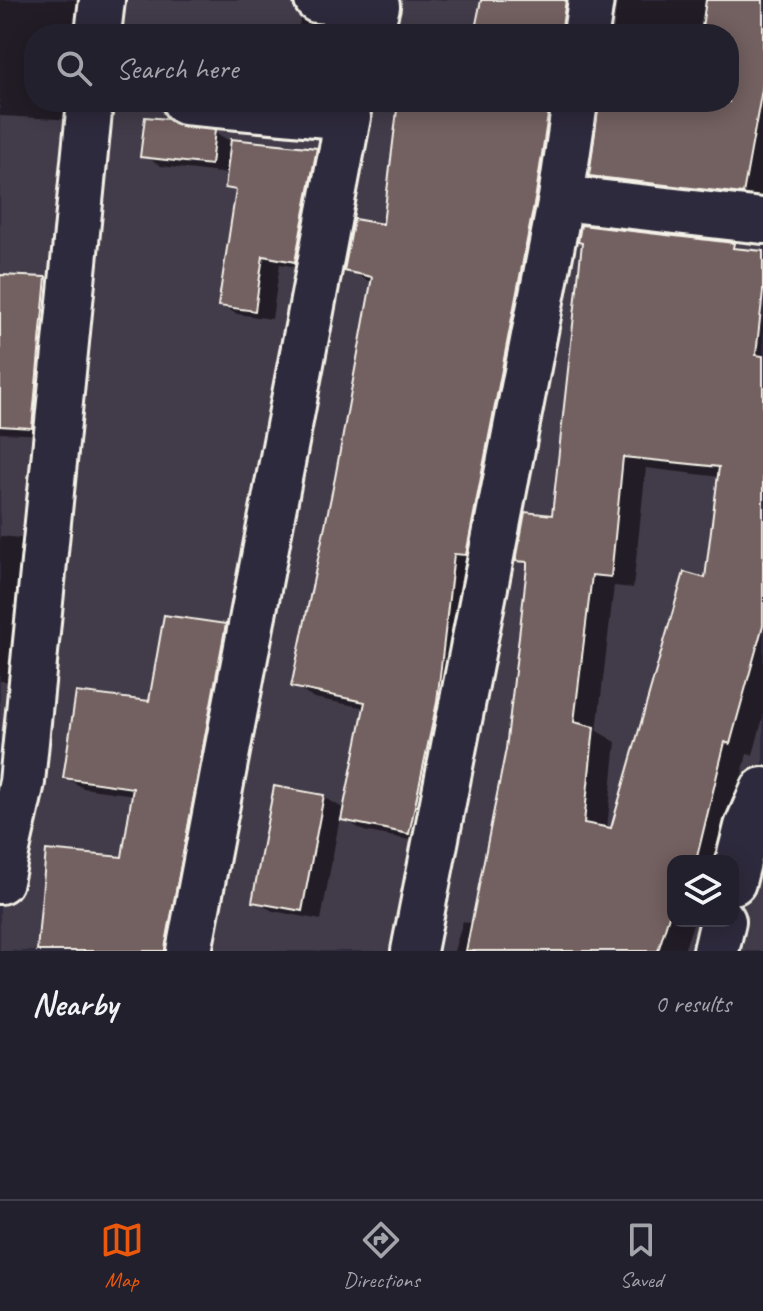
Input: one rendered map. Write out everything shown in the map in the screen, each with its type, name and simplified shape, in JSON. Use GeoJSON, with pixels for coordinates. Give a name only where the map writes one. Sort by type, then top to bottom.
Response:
{"type":"FeatureCollection","features":[{"type":"Feature","properties":{"kind":"street"},"geometry":{"type":"LineString","coordinates":[[99,24],[102,0]]}},
{"type":"Feature","properties":{"kind":"street"},"geometry":{"type":"LineString","coordinates":[[317,0],[375,13]]}},
{"type":"Feature","properties":{"kind":"street"},"geometry":{"type":"LineString","coordinates":[[587,24],[591,0]]}},
{"type":"Feature","properties":{"kind":"street"},"geometry":{"type":"LineString","coordinates":[[0,881],[22,782],[89,112]]}},
{"type":"Feature","properties":{"kind":"street"},"geometry":{"type":"LineString","coordinates":[[189,951],[349,112]]}},
{"type":"Feature","properties":{"kind":"street"},"geometry":{"type":"LineString","coordinates":[[414,951],[561,198],[574,112]]}},
{"type":"Feature","properties":{"kind":"street"},"geometry":{"type":"LineString","coordinates":[[561,198],[763,221]]}},
{"type":"Feature","properties":{"kind":"street"},"geometry":{"type":"LineString","coordinates":[[739,858],[747,827],[763,790]]}},
{"type":"Feature","properties":{"kind":"street"},"geometry":{"type":"LineString","coordinates":[[716,951],[722,927]]}},
{"type":"Feature","properties":{"kind":"shaded area"},"geometry":{"type":"Polygon","coordinates":[[[0,0],[763,0],[763,951],[0,951],[0,0]]]}},
{"type":"Feature","properties":{"kind":"building"},"geometry":{"type":"Polygon","coordinates":[[[481,0],[566,0],[562,24],[476,24],[481,0]]]}},
{"type":"Feature","properties":{"kind":"building"},"geometry":{"type":"Polygon","coordinates":[[[706,0],[763,0],[763,84],[743,194],[589,176],[598,112],[739,112],[739,24],[702,24],[706,0]]]}},
{"type":"Feature","properties":{"kind":"building"},"geometry":{"type":"Polygon","coordinates":[[[397,112],[548,112],[536,194],[466,555],[454,554],[437,702],[409,834],[341,820],[365,702],[291,687],[335,478],[372,277],[344,271],[354,219],[383,224],[397,112]]]}},
{"type":"Feature","properties":{"kind":"building"},"geometry":{"type":"Polygon","coordinates":[[[145,117],[168,119],[183,127],[215,130],[211,165],[140,157],[145,117]]]}},
{"type":"Feature","properties":{"kind":"building"},"geometry":{"type":"Polygon","coordinates":[[[231,139],[317,148],[295,262],[263,256],[255,311],[218,306],[236,190],[225,188],[231,139]]]}},
{"type":"Feature","properties":{"kind":"building"},"geometry":{"type":"Polygon","coordinates":[[[581,225],[734,243],[733,248],[763,251],[763,292],[756,355],[763,356],[763,625],[730,744],[725,742],[697,855],[667,855],[667,922],[658,951],[466,951],[506,749],[527,567],[527,562],[516,561],[525,512],[552,515],[582,243],[578,242],[581,225]],[[623,457],[611,577],[592,575],[574,722],[594,727],[584,823],[611,828],[684,572],[705,578],[719,467],[623,457]]]}},
{"type":"Feature","properties":{"kind":"building"},"geometry":{"type":"Polygon","coordinates":[[[0,275],[46,277],[32,428],[0,426],[0,275]]]}},
{"type":"Feature","properties":{"kind":"building"},"geometry":{"type":"Polygon","coordinates":[[[164,615],[226,624],[165,951],[37,951],[46,850],[122,857],[133,788],[63,778],[76,692],[149,701],[164,615]]]}},
{"type":"Feature","properties":{"kind":"building"},"geometry":{"type":"Polygon","coordinates":[[[274,786],[324,795],[302,911],[252,902],[274,786]]]}}]}
